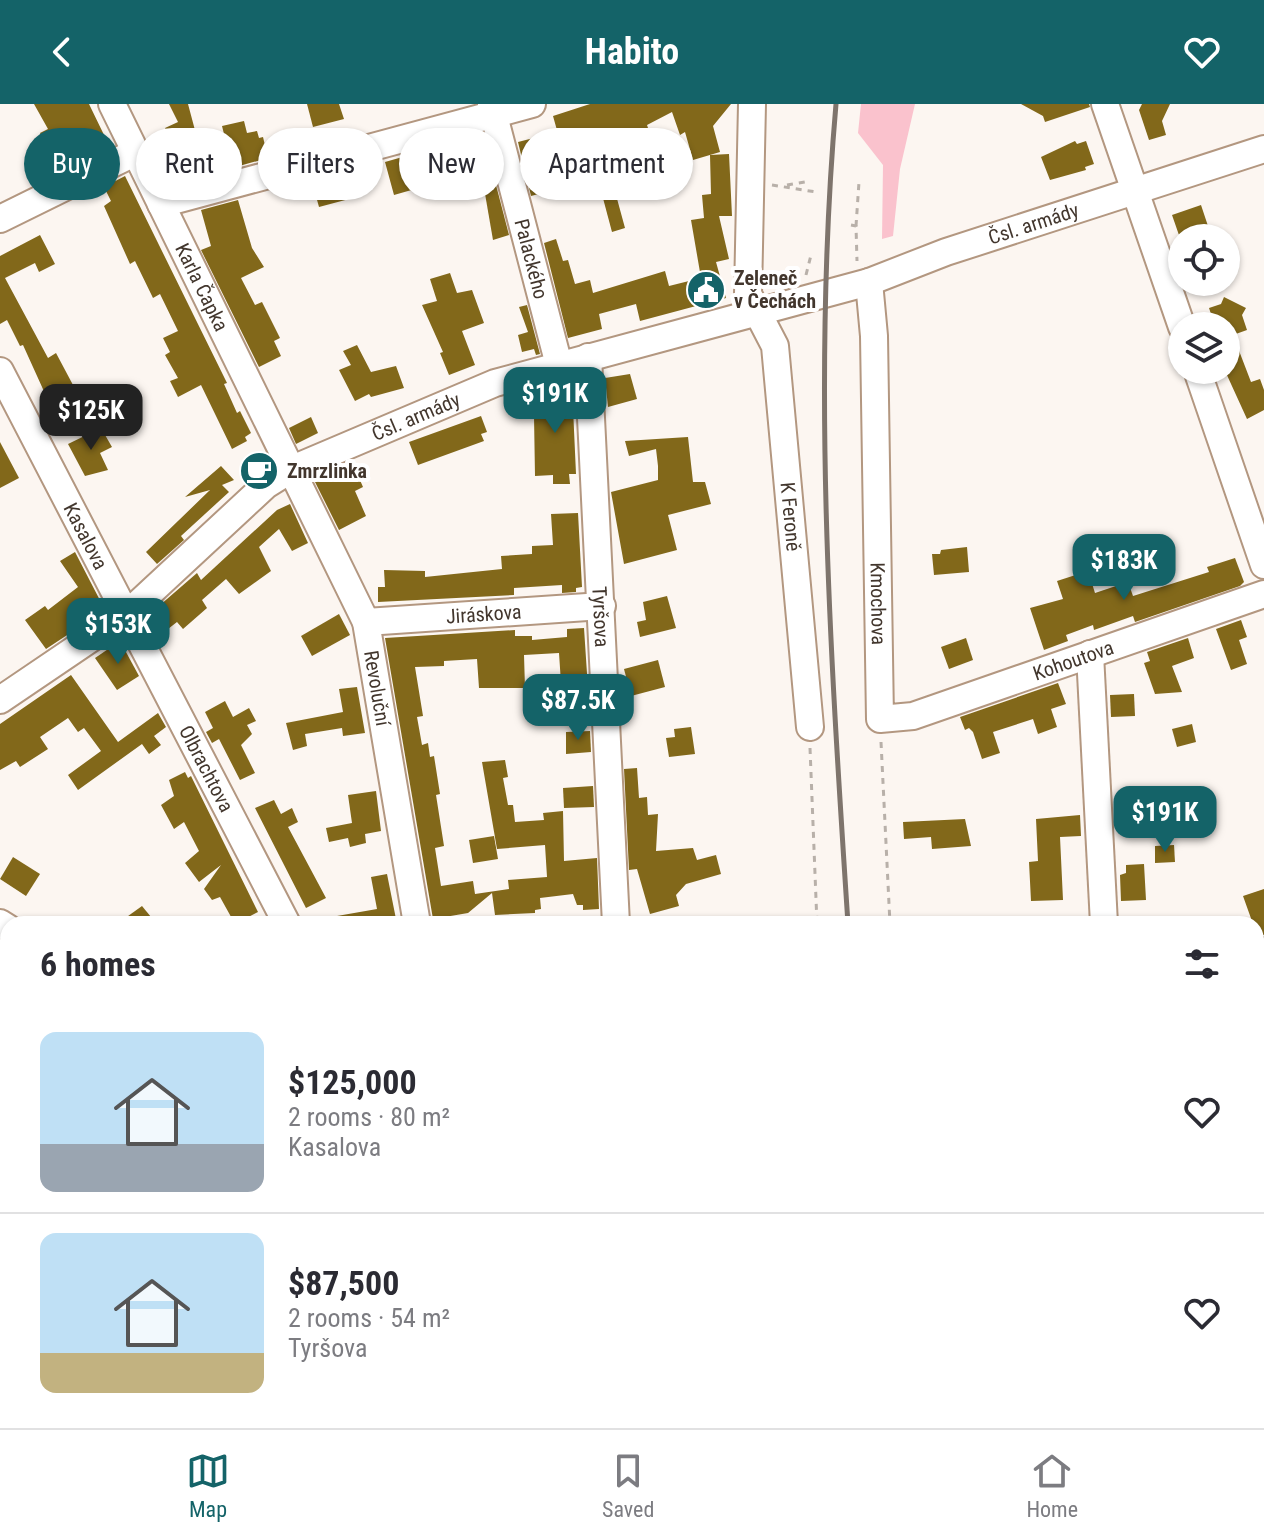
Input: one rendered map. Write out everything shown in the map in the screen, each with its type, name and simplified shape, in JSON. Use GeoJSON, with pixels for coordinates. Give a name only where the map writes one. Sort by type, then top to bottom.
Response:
{"type":"FeatureCollection","features":[{"type":"Feature","properties":{"kind":"street","name":"Karla Čapka"},"geometry":{"type":"LineString","coordinates":[[112,104],[136,152]]}},
{"type":"Feature","properties":{"kind":"street"},"geometry":{"type":"LineString","coordinates":[[161,204],[492,109],[532,104]]}},
{"type":"Feature","properties":{"kind":"street","name":"K Feroně"},"geometry":{"type":"LineString","coordinates":[[752,104],[748,294],[775,346],[810,727]]}},
{"type":"Feature","properties":{"kind":"street"},"geometry":{"type":"LineString","coordinates":[[1105,104],[1177,312]]}},
{"type":"Feature","properties":{"kind":"street","name":"Palackého"},"geometry":{"type":"LineString","coordinates":[[492,109],[559,365]]}},
{"type":"Feature","properties":{"kind":"street","name":"Čsl. armády"},"geometry":{"type":"LineString","coordinates":[[0,700],[127,614],[266,485],[290,470],[495,383],[869,282],[946,252],[1264,149]]}},
{"type":"Feature","properties":{"kind":"street"},"geometry":{"type":"LineString","coordinates":[[0,219],[136,152]]}},
{"type":"Feature","properties":{"kind":"street","name":"Karla Čapka"},"geometry":{"type":"LineString","coordinates":[[159,200],[290,470]]}},
{"type":"Feature","properties":{"kind":"street","name":"Kmochova"},"geometry":{"type":"LineString","coordinates":[[869,282],[874,336],[880,719]]}},
{"type":"Feature","properties":{"kind":"street","name":"Tyršova"},"geometry":{"type":"LineString","coordinates":[[588,357],[602,606],[607,916]]}},
{"type":"Feature","properties":{"kind":"street","name":"Kasalova"},"geometry":{"type":"LineString","coordinates":[[0,371],[127,614]]}},
{"type":"Feature","properties":{"kind":"street"},"geometry":{"type":"LineString","coordinates":[[1202,384],[1264,565]]}},
{"type":"Feature","properties":{"kind":"street","name":"Revoluční"},"geometry":{"type":"LineString","coordinates":[[290,470],[366,622],[416,916]]}},
{"type":"Feature","properties":{"kind":"street","name":"Kohoutova"},"geometry":{"type":"LineString","coordinates":[[880,719],[913,716],[1264,594]]}},
{"type":"Feature","properties":{"kind":"street","name":"Jiráskova"},"geometry":{"type":"LineString","coordinates":[[366,622],[602,606]]}},
{"type":"Feature","properties":{"kind":"street","name":"Olbrachtova"},"geometry":{"type":"LineString","coordinates":[[127,614],[283,916]]}},
{"type":"Feature","properties":{"kind":"street"},"geometry":{"type":"LineString","coordinates":[[1090,654],[1104,916]]}},
{"type":"Feature","properties":{"kind":"path"},"geometry":{"type":"LineString","coordinates":[[785,186],[793,181],[810,181]]}},
{"type":"Feature","properties":{"kind":"path"},"geometry":{"type":"LineString","coordinates":[[859,182],[854,225],[858,272],[869,282]]}},
{"type":"Feature","properties":{"kind":"path"},"geometry":{"type":"LineString","coordinates":[[752,185],[785,186],[791,190],[816,192]]}},
{"type":"Feature","properties":{"kind":"path"},"geometry":{"type":"LineString","coordinates":[[880,719],[890,916]]}},
{"type":"Feature","properties":{"kind":"path"},"geometry":{"type":"LineString","coordinates":[[810,727],[817,916]]}},
{"type":"Feature","properties":{"kind":"shaded area"},"geometry":{"type":"Polygon","coordinates":[[[861,104],[915,104],[900,169],[893,236],[882,239],[883,165],[858,133],[861,104]]]}},
{"type":"Feature","properties":{"kind":"building"},"geometry":{"type":"Polygon","coordinates":[[[34,104],[89,104],[101,128],[47,128],[34,104]]]}},
{"type":"Feature","properties":{"kind":"building"},"geometry":{"type":"Polygon","coordinates":[[[169,104],[188,104],[194,128],[165,128],[178,122],[169,104]]]}},
{"type":"Feature","properties":{"kind":"building"},"geometry":{"type":"Polygon","coordinates":[[[307,104],[339,104],[344,119],[313,127],[307,104]]]}},
{"type":"Feature","properties":{"kind":"building"},"geometry":{"type":"Polygon","coordinates":[[[590,104],[731,104],[713,126],[720,152],[693,160],[693,128],[678,128],[672,112],[647,125],[648,128],[556,128],[553,116],[590,104]]]}},
{"type":"Feature","properties":{"kind":"building"},"geometry":{"type":"Polygon","coordinates":[[[1021,104],[1089,104],[1090,107],[1045,122],[1043,116],[1021,104]]]}},
{"type":"Feature","properties":{"kind":"building"},"geometry":{"type":"Polygon","coordinates":[[[1142,104],[1170,104],[1162,121],[1166,135],[1149,140],[1139,110],[1142,104]]]}},
{"type":"Feature","properties":{"kind":"building"},"geometry":{"type":"Polygon","coordinates":[[[244,121],[247,133],[257,131],[258,161],[242,165],[242,128],[222,126],[244,121]]]}},
{"type":"Feature","properties":{"kind":"building"},"geometry":{"type":"Polygon","coordinates":[[[1075,141],[1077,144],[1086,141],[1094,164],[1085,167],[1086,170],[1050,180],[1041,157],[1075,141]]]}},
{"type":"Feature","properties":{"kind":"building"},"geometry":{"type":"Polygon","coordinates":[[[729,154],[732,216],[719,216],[729,259],[716,262],[726,298],[640,321],[636,304],[599,314],[602,329],[568,338],[544,243],[556,239],[563,261],[568,260],[575,284],[590,280],[593,293],[665,271],[669,286],[701,278],[691,220],[704,218],[702,195],[711,194],[710,155],[729,154]]]}},
{"type":"Feature","properties":{"kind":"building"},"geometry":{"type":"Polygon","coordinates":[[[399,158],[399,194],[394,195],[385,162],[399,158]]]}},
{"type":"Feature","properties":{"kind":"building"},"geometry":{"type":"Polygon","coordinates":[[[125,176],[227,383],[224,384],[237,413],[240,411],[251,433],[245,437],[247,441],[232,449],[201,385],[178,397],[170,381],[178,378],[165,355],[170,352],[163,338],[178,331],[160,294],[153,298],[135,261],[130,264],[104,206],[110,200],[120,200],[120,179],[125,176]]]}},
{"type":"Feature","properties":{"kind":"building"},"geometry":{"type":"Polygon","coordinates":[[[238,200],[252,248],[264,267],[241,278],[255,305],[262,302],[280,338],[274,341],[281,356],[259,367],[201,250],[211,246],[201,210],[238,200]]]}},
{"type":"Feature","properties":{"kind":"building"},"geometry":{"type":"Polygon","coordinates":[[[317,200],[345,200],[319,207],[317,200]]]}},
{"type":"Feature","properties":{"kind":"building"},"geometry":{"type":"Polygon","coordinates":[[[486,200],[500,200],[509,235],[493,240],[486,200]]]}},
{"type":"Feature","properties":{"kind":"building"},"geometry":{"type":"Polygon","coordinates":[[[603,200],[617,200],[625,228],[612,232],[603,200]]]}},
{"type":"Feature","properties":{"kind":"building"},"geometry":{"type":"Polygon","coordinates":[[[1201,205],[1207,224],[1175,224],[1172,215],[1201,205]]]}},
{"type":"Feature","properties":{"kind":"building"},"geometry":{"type":"Polygon","coordinates":[[[40,235],[55,264],[39,272],[35,263],[5,278],[48,358],[56,353],[73,385],[47,398],[23,345],[20,346],[7,320],[0,324],[0,256],[40,235]]]}},
{"type":"Feature","properties":{"kind":"building"},"geometry":{"type":"Polygon","coordinates":[[[450,273],[457,293],[472,290],[484,323],[462,331],[475,365],[449,375],[440,353],[443,352],[422,305],[437,301],[430,279],[450,273]]]}},
{"type":"Feature","properties":{"kind":"building"},"geometry":{"type":"Polygon","coordinates":[[[1224,297],[1246,308],[1242,315],[1247,330],[1240,332],[1240,312],[1210,312],[1209,308],[1221,304],[1224,297]]]}},
{"type":"Feature","properties":{"kind":"building"},"geometry":{"type":"Polygon","coordinates":[[[527,305],[540,354],[536,355],[534,349],[522,352],[518,335],[528,332],[519,307],[527,305]]]}},
{"type":"Feature","properties":{"kind":"building"},"geometry":{"type":"Polygon","coordinates":[[[357,345],[371,372],[396,366],[404,388],[371,397],[369,394],[355,401],[339,370],[351,365],[343,351],[357,345]]]}},
{"type":"Feature","properties":{"kind":"building"},"geometry":{"type":"Polygon","coordinates":[[[1240,353],[1251,382],[1260,379],[1264,390],[1264,410],[1247,419],[1231,384],[1240,384],[1240,353]]]}},
{"type":"Feature","properties":{"kind":"building"},"geometry":{"type":"Polygon","coordinates":[[[630,374],[637,399],[608,407],[605,378],[630,374]]]}},
{"type":"Feature","properties":{"kind":"building"},"geometry":{"type":"Polygon","coordinates":[[[572,386],[576,474],[569,474],[570,484],[553,484],[553,475],[535,476],[534,416],[529,399],[572,386]]]}},
{"type":"Feature","properties":{"kind":"building"},"geometry":{"type":"Polygon","coordinates":[[[481,416],[487,432],[481,434],[484,441],[418,465],[409,442],[481,416]]]}},
{"type":"Feature","properties":{"kind":"building"},"geometry":{"type":"Polygon","coordinates":[[[311,417],[318,433],[296,444],[289,428],[311,417]]]}},
{"type":"Feature","properties":{"kind":"building"},"geometry":{"type":"Polygon","coordinates":[[[101,428],[112,447],[100,453],[108,470],[85,476],[68,444],[101,428]]]}},
{"type":"Feature","properties":{"kind":"building"},"geometry":{"type":"Polygon","coordinates":[[[688,437],[693,482],[705,482],[711,504],[668,515],[677,550],[624,564],[611,492],[658,480],[656,449],[629,456],[625,441],[688,437]]]}},
{"type":"Feature","properties":{"kind":"building"},"geometry":{"type":"Polygon","coordinates":[[[0,442],[19,478],[0,488],[0,442]]]}},
{"type":"Feature","properties":{"kind":"building"},"geometry":{"type":"Polygon","coordinates":[[[353,464],[363,487],[355,491],[366,516],[339,530],[315,482],[353,464]]]}},
{"type":"Feature","properties":{"kind":"building"},"geometry":{"type":"Polygon","coordinates":[[[221,466],[234,480],[222,485],[229,492],[181,536],[184,540],[157,564],[146,552],[210,490],[185,497],[221,466]]]}},
{"type":"Feature","properties":{"kind":"building"},"geometry":{"type":"Polygon","coordinates":[[[290,504],[308,543],[292,551],[279,529],[259,547],[271,571],[239,594],[226,579],[202,600],[207,608],[183,629],[177,622],[168,629],[152,612],[197,573],[201,580],[277,510],[290,504]]]}},
{"type":"Feature","properties":{"kind":"building"},"geometry":{"type":"Polygon","coordinates":[[[578,513],[582,587],[576,588],[576,592],[562,593],[562,585],[514,588],[514,595],[378,602],[378,587],[385,587],[384,570],[425,571],[425,577],[502,569],[501,556],[532,554],[532,546],[553,545],[551,514],[578,513]]]}},
{"type":"Feature","properties":{"kind":"building"},"geometry":{"type":"Polygon","coordinates":[[[967,547],[969,572],[934,575],[932,554],[967,547]]]}},
{"type":"Feature","properties":{"kind":"building"},"geometry":{"type":"Polygon","coordinates":[[[75,552],[105,610],[46,649],[25,620],[45,606],[48,610],[78,587],[60,561],[75,552]]]}},
{"type":"Feature","properties":{"kind":"building"},"geometry":{"type":"Polygon","coordinates":[[[1235,558],[1244,582],[1240,586],[1135,622],[1133,616],[1094,630],[1093,625],[1066,635],[1068,641],[1044,650],[1030,608],[1063,599],[1057,581],[1088,571],[1095,593],[1128,582],[1133,596],[1209,572],[1207,567],[1235,558]]]}},
{"type":"Feature","properties":{"kind":"building"},"geometry":{"type":"Polygon","coordinates":[[[667,596],[676,628],[640,637],[637,622],[646,620],[643,602],[667,596]]]}},
{"type":"Feature","properties":{"kind":"building"},"geometry":{"type":"Polygon","coordinates":[[[339,614],[350,635],[312,656],[301,636],[339,614]]]}},
{"type":"Feature","properties":{"kind":"building"},"geometry":{"type":"Polygon","coordinates":[[[1241,620],[1247,637],[1239,640],[1247,664],[1231,670],[1216,629],[1241,620]]]}},
{"type":"Feature","properties":{"kind":"building"},"geometry":{"type":"Polygon","coordinates":[[[584,628],[589,704],[572,704],[571,682],[561,683],[559,653],[524,655],[525,688],[479,688],[477,659],[444,661],[444,666],[415,667],[423,716],[417,717],[422,745],[428,743],[430,757],[434,756],[440,794],[436,795],[444,846],[435,848],[441,886],[473,881],[475,894],[509,889],[508,880],[547,877],[545,845],[497,849],[482,762],[505,760],[508,777],[503,778],[508,805],[513,805],[515,822],[544,820],[543,813],[563,811],[564,861],[597,858],[599,909],[583,910],[583,905],[577,905],[573,894],[540,898],[541,909],[535,910],[535,913],[495,915],[492,893],[468,913],[432,916],[385,638],[515,630],[515,636],[532,636],[532,640],[567,637],[567,629],[584,628]]]}},
{"type":"Feature","properties":{"kind":"building"},"geometry":{"type":"Polygon","coordinates":[[[966,638],[973,660],[949,669],[941,647],[966,638]]]}},
{"type":"Feature","properties":{"kind":"building"},"geometry":{"type":"Polygon","coordinates":[[[1188,638],[1194,658],[1172,666],[1182,692],[1155,694],[1144,663],[1150,661],[1147,652],[1188,638]]]}},
{"type":"Feature","properties":{"kind":"building"},"geometry":{"type":"Polygon","coordinates":[[[120,641],[139,676],[117,690],[95,658],[120,641]]]}},
{"type":"Feature","properties":{"kind":"building"},"geometry":{"type":"Polygon","coordinates":[[[658,660],[665,687],[631,696],[624,669],[658,660]]]}},
{"type":"Feature","properties":{"kind":"building"},"geometry":{"type":"Polygon","coordinates":[[[71,675],[118,742],[158,713],[166,727],[154,736],[161,745],[149,754],[142,744],[78,790],[68,775],[101,751],[84,728],[78,732],[68,718],[40,737],[48,749],[20,767],[16,761],[0,770],[0,724],[71,675]]]}},
{"type":"Feature","properties":{"kind":"building"},"geometry":{"type":"Polygon","coordinates":[[[1058,683],[1066,704],[1051,709],[1057,727],[1038,734],[1033,719],[993,732],[1000,753],[982,759],[973,732],[969,728],[965,730],[960,717],[1058,683]]]}},
{"type":"Feature","properties":{"kind":"building"},"geometry":{"type":"Polygon","coordinates":[[[357,687],[365,733],[343,736],[342,728],[305,734],[307,746],[293,750],[286,723],[343,712],[339,689],[357,687]]]}},
{"type":"Feature","properties":{"kind":"building"},"geometry":{"type":"Polygon","coordinates":[[[1134,694],[1135,716],[1111,717],[1110,695],[1134,694]]]}},
{"type":"Feature","properties":{"kind":"building"},"geometry":{"type":"Polygon","coordinates":[[[225,701],[233,717],[249,708],[256,721],[247,725],[252,734],[241,745],[255,773],[240,780],[219,739],[212,743],[206,732],[213,728],[205,712],[225,701]]]}},
{"type":"Feature","properties":{"kind":"building"},"geometry":{"type":"Polygon","coordinates":[[[1192,724],[1196,742],[1177,747],[1172,729],[1192,724]]]}},
{"type":"Feature","properties":{"kind":"building"},"geometry":{"type":"Polygon","coordinates":[[[691,727],[695,754],[669,757],[666,738],[675,737],[674,729],[691,727]]]}},
{"type":"Feature","properties":{"kind":"building"},"geometry":{"type":"Polygon","coordinates":[[[590,731],[591,752],[566,754],[566,732],[590,731]]]}},
{"type":"Feature","properties":{"kind":"building"},"geometry":{"type":"Polygon","coordinates":[[[637,768],[639,798],[647,797],[648,815],[658,814],[656,851],[693,848],[697,860],[716,855],[721,874],[686,884],[676,895],[679,906],[650,914],[637,869],[629,870],[624,769],[637,768]]]}},
{"type":"Feature","properties":{"kind":"building"},"geometry":{"type":"Polygon","coordinates":[[[185,772],[188,778],[191,776],[258,912],[250,916],[231,916],[220,897],[212,900],[204,889],[221,865],[199,882],[185,863],[199,851],[184,822],[174,829],[161,805],[174,796],[169,780],[185,772]]]}},
{"type":"Feature","properties":{"kind":"building"},"geometry":{"type":"Polygon","coordinates":[[[593,786],[594,807],[564,808],[563,788],[593,786]]]}},
{"type":"Feature","properties":{"kind":"building"},"geometry":{"type":"Polygon","coordinates":[[[376,791],[381,831],[365,834],[366,843],[350,847],[348,838],[329,842],[326,828],[352,823],[348,795],[376,791]]]}},
{"type":"Feature","properties":{"kind":"building"},"geometry":{"type":"Polygon","coordinates":[[[1155,796],[1152,828],[1125,829],[1124,805],[1133,804],[1133,797],[1155,796]]]}},
{"type":"Feature","properties":{"kind":"building"},"geometry":{"type":"Polygon","coordinates":[[[274,800],[281,814],[292,808],[298,822],[288,827],[326,898],[306,908],[255,808],[274,800]]]}},
{"type":"Feature","properties":{"kind":"building"},"geometry":{"type":"Polygon","coordinates":[[[1080,815],[1081,836],[1060,837],[1063,900],[1031,901],[1029,862],[1038,861],[1036,819],[1080,815]]]}},
{"type":"Feature","properties":{"kind":"building"},"geometry":{"type":"Polygon","coordinates":[[[965,819],[971,846],[932,849],[931,837],[904,839],[903,822],[965,819]]]}},
{"type":"Feature","properties":{"kind":"building"},"geometry":{"type":"Polygon","coordinates":[[[494,836],[498,859],[473,863],[469,840],[494,836]]]}},
{"type":"Feature","properties":{"kind":"building"},"geometry":{"type":"Polygon","coordinates":[[[1174,845],[1175,862],[1155,863],[1155,846],[1174,845]]]}},
{"type":"Feature","properties":{"kind":"building"},"geometry":{"type":"Polygon","coordinates":[[[13,857],[40,874],[26,896],[0,879],[13,857]]]}},
{"type":"Feature","properties":{"kind":"building"},"geometry":{"type":"Polygon","coordinates":[[[1144,864],[1146,900],[1121,901],[1120,875],[1126,873],[1126,865],[1144,864]]]}},
{"type":"Feature","properties":{"kind":"building"},"geometry":{"type":"Polygon","coordinates":[[[387,874],[395,916],[337,916],[377,909],[371,877],[387,874]]]}},
{"type":"Feature","properties":{"kind":"building"},"geometry":{"type":"Polygon","coordinates":[[[1264,889],[1264,916],[1250,916],[1243,896],[1264,889]]]}},
{"type":"Feature","properties":{"kind":"building"},"geometry":{"type":"Polygon","coordinates":[[[142,906],[150,916],[128,916],[142,906]]]}},
{"type":"Feature","properties":{"kind":"railway"},"geometry":{"type":"LineString","coordinates":[[836,104],[825,309],[826,514],[847,916]]}},
{"type":"Feature","properties":{"kind":"place","name":"Zeleneč v Čechách"},"geometry":{"type":"Point","coordinates":[706,290]}},
{"type":"Feature","properties":{"kind":"place","name":"Zmrzlinka"},"geometry":{"type":"Point","coordinates":[259,471]}}]}
